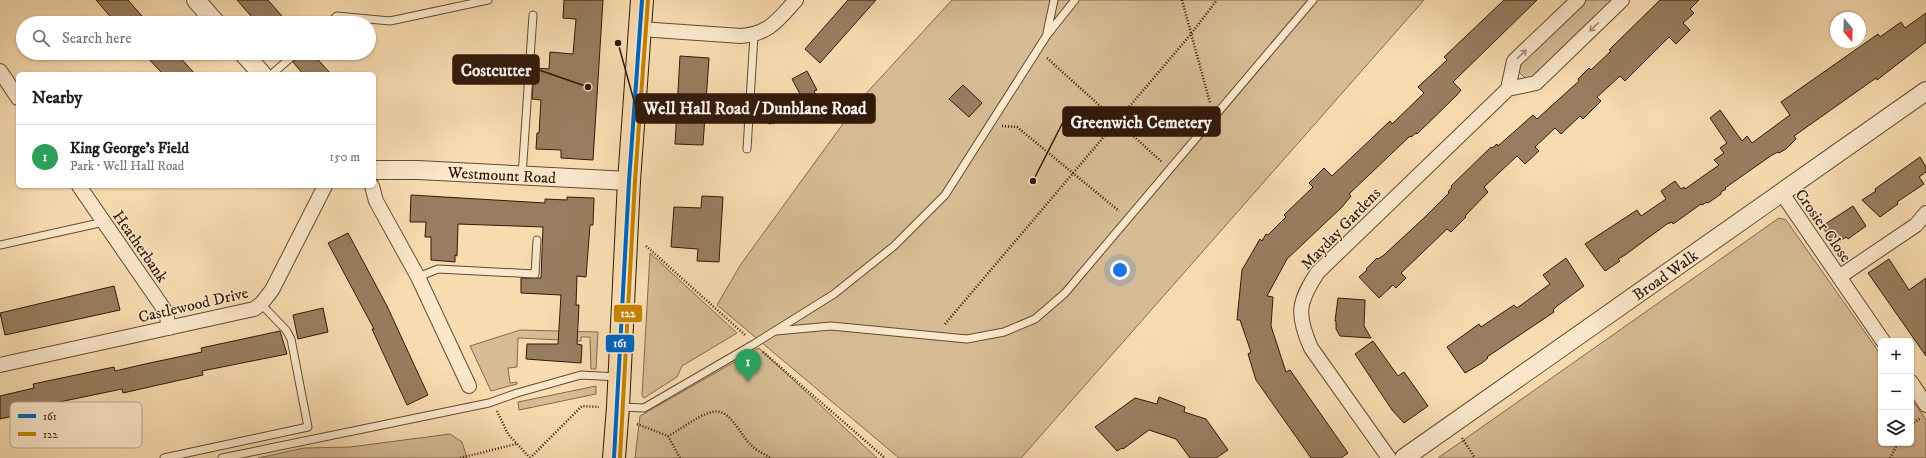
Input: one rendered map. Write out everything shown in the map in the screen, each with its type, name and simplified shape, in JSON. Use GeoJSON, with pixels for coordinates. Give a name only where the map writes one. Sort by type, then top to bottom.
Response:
{"type":"FeatureCollection","features":[{"type":"Feature","properties":{"kind":"highway"},"geometry":{"type":"LineString","coordinates":[[614,458],[609,407],[620,377],[629,181],[642,0]]}},
{"type":"Feature","properties":{"kind":"street"},"geometry":{"type":"LineString","coordinates":[[196,0],[210,16]]}},
{"type":"Feature","properties":{"kind":"street"},"geometry":{"type":"LineString","coordinates":[[640,29],[741,36],[754,35],[768,29],[796,0]]}},
{"type":"Feature","properties":{"kind":"street"},"geometry":{"type":"LineString","coordinates":[[1578,0],[1514,61],[1508,89],[1536,83],[1622,0]]}},
{"type":"Feature","properties":{"kind":"street"},"geometry":{"type":"LineString","coordinates":[[249,60],[260,72]]}},
{"type":"Feature","properties":{"kind":"street"},"geometry":{"type":"LineString","coordinates":[[0,71],[16,95]]}},
{"type":"Feature","properties":{"kind":"street","name":"Mayday Gardens"},"geometry":{"type":"LineString","coordinates":[[1389,458],[1310,348],[1301,323],[1300,311],[1304,292],[1318,272],[1508,89]]}},
{"type":"Feature","properties":{"kind":"street","name":"Broad Walk"},"geometry":{"type":"LineString","coordinates":[[1404,458],[1926,91]]}},
{"type":"Feature","properties":{"kind":"street","name":"Westmount Road"},"geometry":{"type":"LineString","coordinates":[[376,170],[629,181]]}},
{"type":"Feature","properties":{"kind":"street","name":"Heatherbank"},"geometry":{"type":"LineString","coordinates":[[80,188],[166,312],[169,328]]}},
{"type":"Feature","properties":{"kind":"street","name":"Castlewood Drive"},"geometry":{"type":"LineString","coordinates":[[0,365],[244,311],[261,304],[272,290],[324,188]]}},
{"type":"Feature","properties":{"kind":"street"},"geometry":{"type":"LineString","coordinates":[[373,188],[376,201],[383,216],[418,277],[469,386]]}},
{"type":"Feature","properties":{"kind":"street","name":"Crosier Close"},"geometry":{"type":"LineString","coordinates":[[1781,192],[1881,338]]}},
{"type":"Feature","properties":{"kind":"street","name":"Crosier Close"},"geometry":{"type":"LineString","coordinates":[[1839,276],[1916,225],[1926,213]]}},
{"type":"Feature","properties":{"kind":"street"},"geometry":{"type":"LineString","coordinates":[[1914,386],[1926,404]]}},
{"type":"Feature","properties":{"kind":"lane"},"geometry":{"type":"LineString","coordinates":[[376,20],[390,21],[488,0]]}},
{"type":"Feature","properties":{"kind":"lane"},"geometry":{"type":"LineString","coordinates":[[1047,35],[1054,0]]}},
{"type":"Feature","properties":{"kind":"lane"},"geometry":{"type":"LineString","coordinates":[[609,407],[644,408],[776,331],[834,294],[894,246],[945,195],[1047,35],[1075,0]]}},
{"type":"Feature","properties":{"kind":"lane"},"geometry":{"type":"LineString","coordinates":[[776,331],[831,326],[967,339],[1004,332],[1036,318],[1065,293],[1313,0]]}},
{"type":"Feature","properties":{"kind":"lane"},"geometry":{"type":"LineString","coordinates":[[522,176],[533,15]]}},
{"type":"Feature","properties":{"kind":"lane"},"geometry":{"type":"LineString","coordinates":[[747,149],[754,35]]}},
{"type":"Feature","properties":{"kind":"lane"},"geometry":{"type":"LineString","coordinates":[[274,72],[288,60]]}},
{"type":"Feature","properties":{"kind":"lane"},"geometry":{"type":"LineString","coordinates":[[0,245],[104,222]]}},
{"type":"Feature","properties":{"kind":"lane"},"geometry":{"type":"LineString","coordinates":[[418,277],[438,269],[535,274],[537,240]]}},
{"type":"Feature","properties":{"kind":"lane"},"geometry":{"type":"LineString","coordinates":[[164,458],[308,427],[291,339],[286,330],[261,304]]}},
{"type":"Feature","properties":{"kind":"lane"},"geometry":{"type":"LineString","coordinates":[[222,458],[493,402],[518,393],[581,375],[620,377]]}},
{"type":"Feature","properties":{"kind":"path"},"geometry":{"type":"LineString","coordinates":[[1182,0],[1214,117]]}},
{"type":"Feature","properties":{"kind":"path"},"geometry":{"type":"LineString","coordinates":[[935,336],[1074,174],[1191,34],[1217,0]]}},
{"type":"Feature","properties":{"kind":"path"},"geometry":{"type":"LineString","coordinates":[[1038,50],[1170,169]]}},
{"type":"Feature","properties":{"kind":"path"},"geometry":{"type":"LineString","coordinates":[[990,125],[1017,127],[1128,218]]}},
{"type":"Feature","properties":{"kind":"path"},"geometry":{"type":"LineString","coordinates":[[646,246],[754,344],[885,458]]}},
{"type":"Feature","properties":{"kind":"path"},"geometry":{"type":"LineString","coordinates":[[493,402],[508,434],[530,458],[582,406],[609,407]]}},
{"type":"Feature","properties":{"kind":"path"},"geometry":{"type":"LineString","coordinates":[[668,436],[702,416],[719,411],[725,413],[750,445],[771,458]]}},
{"type":"Feature","properties":{"kind":"path"},"geometry":{"type":"LineString","coordinates":[[636,424],[668,436],[680,458]]}},
{"type":"Feature","properties":{"kind":"path"},"geometry":{"type":"LineString","coordinates":[[1462,438],[1475,458]]}},
{"type":"Feature","properties":{"kind":"path"},"geometry":{"type":"LineString","coordinates":[[460,458],[516,444]]}},
{"type":"Feature","properties":{"kind":"path"},"geometry":{"type":"LineString","coordinates":[[1890,458],[1896,446]]}},
{"type":"Feature","properties":{"kind":"shaded area"},"geometry":{"type":"Polygon","coordinates":[[[952,0],[1424,0],[1021,458],[899,458],[717,305],[741,264],[861,99],[952,0]]]}},
{"type":"Feature","properties":{"kind":"shaded area"},"geometry":{"type":"Polygon","coordinates":[[[1586,0],[1613,0],[1533,77],[1525,78],[1519,72],[1520,63],[1586,0]]]}},
{"type":"Feature","properties":{"kind":"shaded area"},"geometry":{"type":"Polygon","coordinates":[[[1779,218],[1786,220],[1878,351],[1878,446],[1914,446],[1914,402],[1926,420],[1926,458],[1438,458],[1779,218]]]}},
{"type":"Feature","properties":{"kind":"shaded area"},"geometry":{"type":"Polygon","coordinates":[[[650,253],[737,333],[682,366],[677,377],[644,398],[642,396],[650,253]]]}},
{"type":"Feature","properties":{"kind":"shaded area"},"geometry":{"type":"Polygon","coordinates":[[[520,330],[598,332],[596,369],[591,369],[590,337],[581,337],[581,341],[518,338],[517,367],[508,368],[510,383],[517,382],[517,384],[491,391],[470,346],[520,330]]]}},
{"type":"Feature","properties":{"kind":"shaded area"},"geometry":{"type":"Polygon","coordinates":[[[759,348],[877,458],[635,458],[640,416],[759,348]]]}},
{"type":"Feature","properties":{"kind":"shaded area"},"geometry":{"type":"Polygon","coordinates":[[[596,386],[596,394],[519,410],[518,402],[596,386]]]}},
{"type":"Feature","properties":{"kind":"shaded area"},"geometry":{"type":"Polygon","coordinates":[[[450,434],[462,442],[467,458],[258,458],[304,448],[350,447],[450,434]]]}},
{"type":"Feature","properties":{"kind":"building"},"geometry":{"type":"Polygon","coordinates":[[[96,0],[128,0],[142,16],[110,16],[96,0]]]}},
{"type":"Feature","properties":{"kind":"building"},"geometry":{"type":"Polygon","coordinates":[[[237,0],[268,0],[282,16],[251,16],[237,0]]]}},
{"type":"Feature","properties":{"kind":"building"},"geometry":{"type":"Polygon","coordinates":[[[564,0],[603,0],[593,160],[561,158],[561,150],[536,149],[537,133],[539,133],[541,100],[532,99],[534,68],[549,69],[550,52],[573,54],[576,19],[563,18],[564,0]]]}},
{"type":"Feature","properties":{"kind":"building"},"geometry":{"type":"Polygon","coordinates":[[[848,0],[876,0],[820,63],[805,49],[848,0]]]}},
{"type":"Feature","properties":{"kind":"building"},"geometry":{"type":"Polygon","coordinates":[[[1504,0],[1537,0],[1453,82],[1461,90],[1457,95],[1417,134],[1416,133],[1411,137],[1410,136],[1349,194],[1351,196],[1342,207],[1287,259],[1267,296],[1273,297],[1271,326],[1286,372],[1290,370],[1348,453],[1341,458],[1311,458],[1256,380],[1248,354],[1251,352],[1240,320],[1237,320],[1242,270],[1260,239],[1262,241],[1266,234],[1268,235],[1286,217],[1284,215],[1313,187],[1309,183],[1324,168],[1332,176],[1390,121],[1392,124],[1424,93],[1418,87],[1447,60],[1444,57],[1504,0]]]}},
{"type":"Feature","properties":{"kind":"building"},"geometry":{"type":"Polygon","coordinates":[[[1660,0],[1699,0],[1690,9],[1694,13],[1683,23],[1690,30],[1676,44],[1669,37],[1625,81],[1620,76],[1597,97],[1601,101],[1583,119],[1580,116],[1561,134],[1555,128],[1535,147],[1539,151],[1525,164],[1517,156],[1484,187],[1488,192],[1465,216],[1466,217],[1451,232],[1447,229],[1401,273],[1406,278],[1396,288],[1393,285],[1379,298],[1359,277],[1367,270],[1366,269],[1377,258],[1378,259],[1384,255],[1425,217],[1449,193],[1448,192],[1452,187],[1451,186],[1491,147],[1492,148],[1497,144],[1498,146],[1533,115],[1537,119],[1579,81],[1578,79],[1589,68],[1591,70],[1611,51],[1609,50],[1660,0]]]}},
{"type":"Feature","properties":{"kind":"building"},"geometry":{"type":"Polygon","coordinates":[[[1926,13],[1926,42],[1877,80],[1876,78],[1794,136],[1796,139],[1786,149],[1772,155],[1725,188],[1726,189],[1721,192],[1721,194],[1708,203],[1701,204],[1673,224],[1672,222],[1667,224],[1618,259],[1620,261],[1605,271],[1585,244],[1637,210],[1641,216],[1666,199],[1661,191],[1675,181],[1681,189],[1684,187],[1685,189],[1719,165],[1714,160],[1724,153],[1720,148],[1727,143],[1710,118],[1720,110],[1742,141],[1747,136],[1752,143],[1790,115],[1781,102],[1858,48],[1866,48],[1866,42],[1878,34],[1880,37],[1901,22],[1905,28],[1926,13]]]}},
{"type":"Feature","properties":{"kind":"building"},"geometry":{"type":"Polygon","coordinates":[[[680,56],[709,58],[703,145],[675,144],[680,56]]]}},
{"type":"Feature","properties":{"kind":"building"},"geometry":{"type":"Polygon","coordinates":[[[150,60],[182,60],[193,72],[161,72],[150,60]]]}},
{"type":"Feature","properties":{"kind":"building"},"geometry":{"type":"Polygon","coordinates":[[[295,60],[318,60],[329,72],[301,72],[293,62],[295,60]]]}},
{"type":"Feature","properties":{"kind":"building"},"geometry":{"type":"Polygon","coordinates":[[[807,71],[817,90],[814,91],[820,103],[807,109],[810,116],[796,123],[794,119],[769,124],[764,101],[800,94],[792,79],[807,71]]]}},
{"type":"Feature","properties":{"kind":"building"},"geometry":{"type":"Polygon","coordinates":[[[963,85],[982,103],[969,117],[949,99],[963,85]]]}},
{"type":"Feature","properties":{"kind":"building"},"geometry":{"type":"Polygon","coordinates":[[[1920,157],[1926,167],[1926,172],[1919,177],[1924,184],[1897,202],[1898,204],[1880,217],[1862,200],[1876,191],[1875,189],[1920,157]]]}},
{"type":"Feature","properties":{"kind":"building"},"geometry":{"type":"Polygon","coordinates":[[[411,195],[545,203],[545,199],[567,200],[567,197],[594,198],[593,225],[590,225],[586,277],[577,276],[576,305],[579,305],[577,344],[582,345],[581,363],[526,359],[527,344],[558,344],[561,295],[521,293],[521,278],[541,278],[543,227],[458,224],[457,256],[455,255],[455,262],[431,260],[431,237],[425,237],[426,222],[410,222],[411,195]]]}},
{"type":"Feature","properties":{"kind":"building"},"geometry":{"type":"Polygon","coordinates":[[[702,196],[723,197],[719,262],[697,261],[698,249],[671,247],[674,207],[701,208],[702,196]]]}},
{"type":"Feature","properties":{"kind":"building"},"geometry":{"type":"Polygon","coordinates":[[[1853,206],[1866,226],[1848,239],[1846,237],[1835,245],[1822,226],[1853,206]]]}},
{"type":"Feature","properties":{"kind":"building"},"geometry":{"type":"Polygon","coordinates":[[[348,233],[387,306],[428,395],[407,405],[372,329],[374,329],[328,243],[348,233]]]}},
{"type":"Feature","properties":{"kind":"building"},"geometry":{"type":"Polygon","coordinates":[[[1566,258],[1584,286],[1557,306],[1553,310],[1554,312],[1487,357],[1488,358],[1482,363],[1465,373],[1447,347],[1479,324],[1481,327],[1514,305],[1517,308],[1550,284],[1543,275],[1566,258]]]}},
{"type":"Feature","properties":{"kind":"building"},"geometry":{"type":"Polygon","coordinates":[[[1889,259],[1909,290],[1926,278],[1926,356],[1914,338],[1868,273],[1889,259]]]}},
{"type":"Feature","properties":{"kind":"building"},"geometry":{"type":"Polygon","coordinates":[[[114,286],[120,310],[5,335],[0,313],[114,286]]]}},
{"type":"Feature","properties":{"kind":"building"},"geometry":{"type":"Polygon","coordinates":[[[1338,298],[1365,300],[1364,326],[1371,338],[1340,336],[1336,329],[1335,321],[1338,298]]]}},
{"type":"Feature","properties":{"kind":"building"},"geometry":{"type":"Polygon","coordinates":[[[323,308],[328,332],[298,339],[293,315],[323,308]]]}},
{"type":"Feature","properties":{"kind":"building"},"geometry":{"type":"Polygon","coordinates":[[[280,331],[287,354],[202,371],[203,375],[123,393],[122,389],[59,402],[10,402],[10,417],[0,419],[0,396],[34,388],[33,384],[114,367],[115,371],[202,352],[201,348],[280,331]]]}},
{"type":"Feature","properties":{"kind":"building"},"geometry":{"type":"Polygon","coordinates":[[[1373,341],[1398,376],[1404,372],[1428,406],[1404,423],[1392,410],[1355,354],[1373,341]]]}},
{"type":"Feature","properties":{"kind":"building"},"geometry":{"type":"Polygon","coordinates":[[[1159,397],[1185,407],[1184,412],[1206,419],[1228,450],[1216,458],[1190,458],[1176,439],[1149,430],[1123,449],[1122,448],[1117,451],[1095,427],[1135,398],[1157,404],[1159,397]]]}},
{"type":"Feature","properties":{"kind":"transit line","name":"161"},"geometry":{"type":"LineString","coordinates":[[614,458],[629,181],[642,0]]}},
{"type":"Feature","properties":{"kind":"transit line","name":"122"},"geometry":{"type":"LineString","coordinates":[[620,458],[635,181],[648,0]]}},
{"type":"Feature","properties":{"kind":"place","name":"Well Hall Road / Dunblane Road"},"geometry":{"type":"Point","coordinates":[618,43]}},
{"type":"Feature","properties":{"kind":"place","name":"Costcutter"},"geometry":{"type":"Point","coordinates":[588,87]}},
{"type":"Feature","properties":{"kind":"place","name":"Greenwich Cemetery"},"geometry":{"type":"Point","coordinates":[1033,181]}},
{"type":"Feature","properties":{"kind":"place","name":"King George's Field"},"geometry":{"type":"Point","coordinates":[748,382]}}]}
